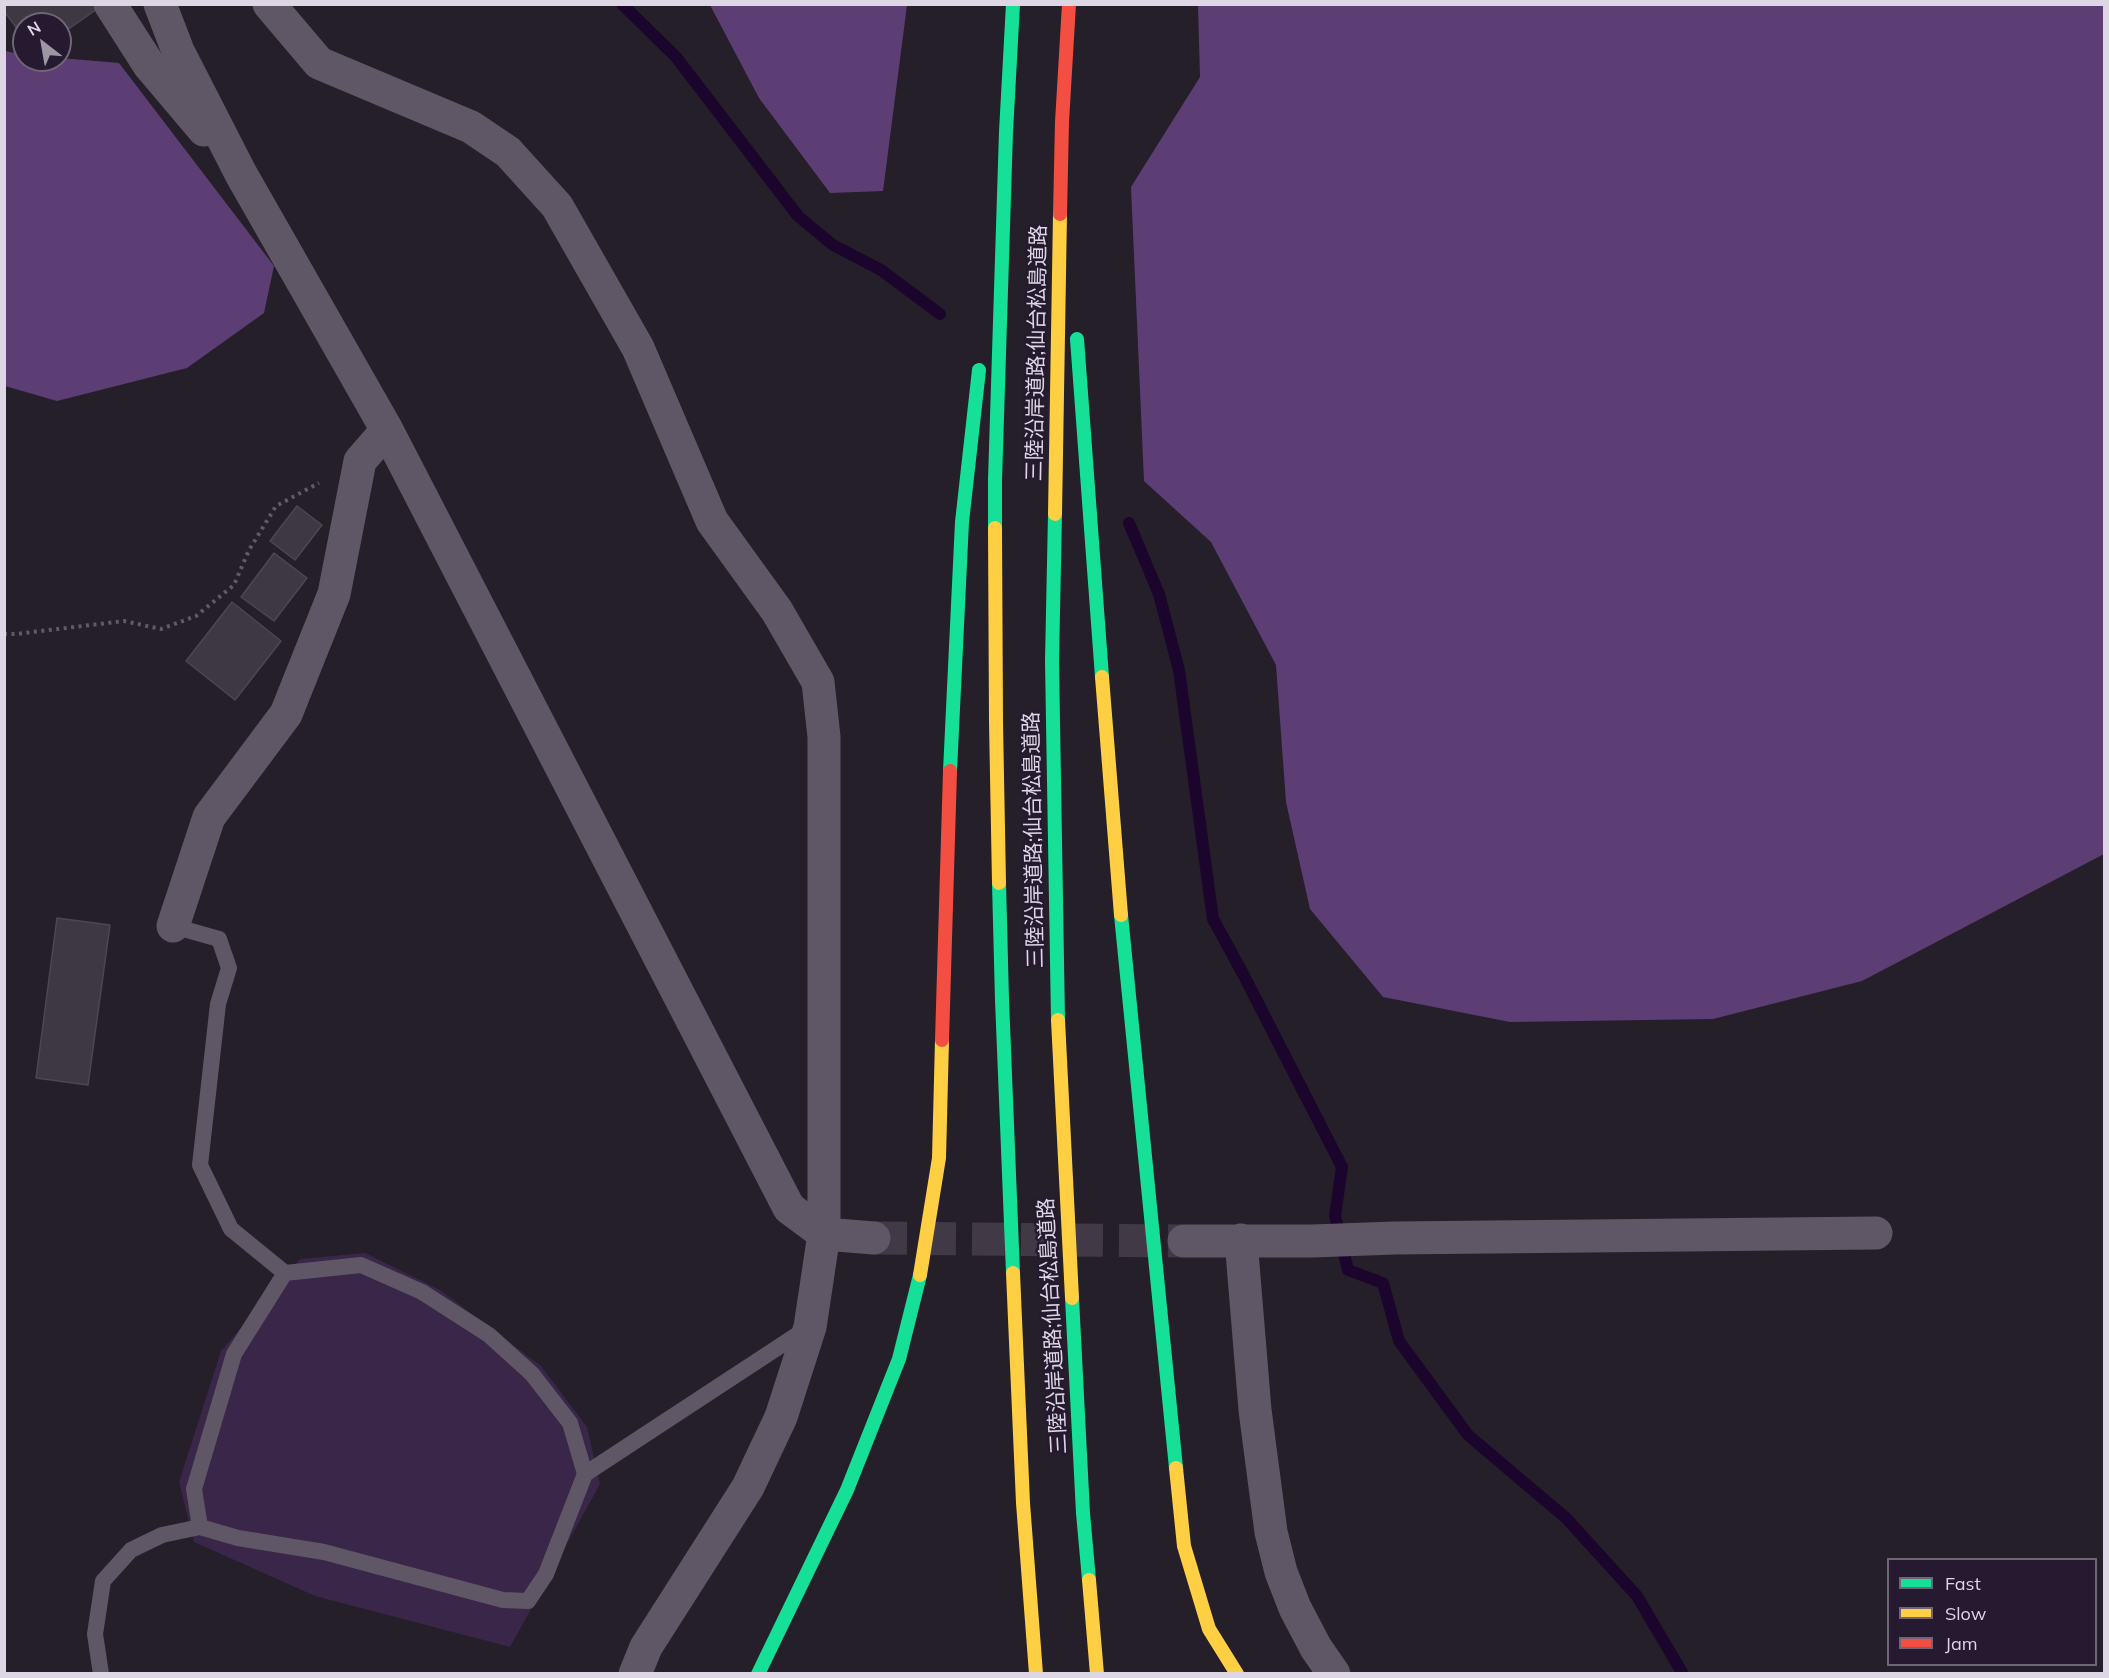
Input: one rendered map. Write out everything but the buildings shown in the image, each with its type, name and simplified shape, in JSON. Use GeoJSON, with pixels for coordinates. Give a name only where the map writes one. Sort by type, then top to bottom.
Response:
{"type":"FeatureCollection","features":[{"type":"Feature","properties":{"kind":"highway","name":"三陸沿岸道路;仙台松島道路"},"geometry":{"type":"LineString","coordinates":[[1013,4],[1006,132],[995,480],[996,734],[1002,1000],[1022,1491],[1036,1674]]}},
{"type":"Feature","properties":{"kind":"highway","name":"三陸沿岸道路;仙台松島道路"},"geometry":{"type":"LineString","coordinates":[[1069,4],[1062,122],[1052,661],[1057,992],[1083,1513],[1097,1674]]}},
{"type":"Feature","properties":{"kind":"highway"},"geometry":{"type":"LineString","coordinates":[[1062,122],[1073,276]]}},
{"type":"Feature","properties":{"kind":"highway"},"geometry":{"type":"LineString","coordinates":[[987,298],[1006,132]]}},
{"type":"Feature","properties":{"kind":"highway"},"geometry":{"type":"LineString","coordinates":[[1076,323],[1122,928],[1184,1546],[1209,1629],[1237,1674]]}},
{"type":"Feature","properties":{"kind":"highway"},"geometry":{"type":"LineString","coordinates":[[758,1674],[847,1490],[878,1414],[899,1359],[924,1259],[939,1158],[950,780],[962,522],[981,357]]}},
{"type":"Feature","properties":{"kind":"street"},"geometry":{"type":"LineString","coordinates":[[110,4],[149,65],[241,174]]}},
{"type":"Feature","properties":{"kind":"street"},"geometry":{"type":"LineString","coordinates":[[160,4],[178,51],[241,174],[387,430],[789,1208],[824,1234],[874,1238]]}},
{"type":"Feature","properties":{"kind":"street"},"geometry":{"type":"LineString","coordinates":[[269,4],[320,63],[471,126],[508,152],[557,206],[638,348],[712,521],[777,612],[818,682],[824,737],[824,1234],[810,1327],[781,1417],[748,1486],[645,1647],[635,1674]]}},
{"type":"Feature","properties":{"kind":"street"},"geometry":{"type":"LineString","coordinates":[[173,926],[208,817],[286,714],[334,594],[360,461],[387,430]]}},
{"type":"Feature","properties":{"kind":"street"},"geometry":{"type":"LineString","coordinates":[[1184,1241],[1876,1233]]}},
{"type":"Feature","properties":{"kind":"street"},"geometry":{"type":"LineString","coordinates":[[1241,1240],[1255,1410],[1271,1532],[1281,1572],[1295,1608],[1316,1648],[1334,1674]]}},
{"type":"Feature","properties":{"kind":"lane"},"geometry":{"type":"LineString","coordinates":[[173,926],[219,939],[229,968],[218,1004],[200,1165],[231,1230],[285,1273],[361,1265],[422,1292],[489,1335],[532,1374],[570,1423],[585,1474]]}},
{"type":"Feature","properties":{"kind":"lane"},"geometry":{"type":"LineString","coordinates":[[200,1527],[194,1489],[234,1354],[285,1273]]}},
{"type":"Feature","properties":{"kind":"lane"},"geometry":{"type":"LineString","coordinates":[[101,1674],[95,1634],[103,1581],[131,1550],[162,1536],[200,1527],[238,1538],[324,1552],[503,1600],[528,1601],[546,1574],[585,1474],[810,1327]]}},
{"type":"Feature","properties":{"kind":"path"},"geometry":{"type":"LineString","coordinates":[[4,634],[124,621],[160,629],[196,616],[234,585],[249,550],[276,506],[360,461]]}},
{"type":"Feature","properties":{"kind":"shaded area"},"geometry":{"type":"Polygon","coordinates":[[[710,5],[907,5],[883,191],[830,193],[759,98],[710,5]]]}},
{"type":"Feature","properties":{"kind":"shaded area"},"geometry":{"type":"Polygon","coordinates":[[[1198,5],[2104,5],[2104,854],[1862,981],[1713,1019],[1510,1022],[1383,997],[1310,909],[1286,802],[1276,665],[1211,542],[1144,481],[1131,187],[1200,77],[1198,5]]]}},
{"type":"Feature","properties":{"kind":"shaded area"},"geometry":{"type":"Polygon","coordinates":[[[5,51],[12,52],[12,72],[72,72],[72,59],[119,63],[274,266],[264,313],[187,368],[57,401],[5,386],[5,51]]]}},
{"type":"Feature","properties":{"kind":"shaded area"},"geometry":{"type":"Polygon","coordinates":[[[365,1253],[440,1290],[541,1366],[587,1427],[600,1484],[510,1647],[315,1596],[194,1542],[179,1482],[221,1351],[300,1259],[365,1253]]]}},
{"type":"Feature","properties":{"kind":"waterway"},"geometry":{"type":"LineString","coordinates":[[622,4],[676,57],[798,216],[833,245],[881,270],[940,314]]}},
{"type":"Feature","properties":{"kind":"waterway"},"geometry":{"type":"LineString","coordinates":[[1129,523],[1159,594],[1179,670],[1213,919],[1342,1167],[1335,1216],[1348,1270],[1383,1283],[1399,1341],[1468,1435],[1566,1518],[1637,1596],[1683,1674]]}},
{"type":"Feature","properties":{"kind":"tunnel"},"geometry":{"type":"LineString","coordinates":[[874,1238],[1182,1241]]}},
{"type":"Feature","properties":{"kind":"traffic: fast"},"geometry":{"type":"LineString","coordinates":[[995,528],[1006,132],[1013,4]]}},
{"type":"Feature","properties":{"kind":"traffic: fast"},"geometry":{"type":"LineString","coordinates":[[1077,339],[1102,677]]}},
{"type":"Feature","properties":{"kind":"traffic: fast"},"geometry":{"type":"LineString","coordinates":[[950,771],[962,522],[979,370]]}},
{"type":"Feature","properties":{"kind":"traffic: fast"},"geometry":{"type":"LineString","coordinates":[[1055,514],[1052,661],[1058,1020]]}},
{"type":"Feature","properties":{"kind":"traffic: fast"},"geometry":{"type":"LineString","coordinates":[[999,883],[1013,1273]]}},
{"type":"Feature","properties":{"kind":"traffic: fast"},"geometry":{"type":"LineString","coordinates":[[1121,915],[1176,1468]]}},
{"type":"Feature","properties":{"kind":"traffic: fast"},"geometry":{"type":"LineString","coordinates":[[758,1674],[847,1490],[899,1359],[920,1275]]}},
{"type":"Feature","properties":{"kind":"traffic: fast"},"geometry":{"type":"LineString","coordinates":[[1072,1298],[1083,1513],[1089,1580]]}},
{"type":"Feature","properties":{"kind":"traffic: slow"},"geometry":{"type":"LineString","coordinates":[[1055,514],[1060,214]]}},
{"type":"Feature","properties":{"kind":"traffic: slow"},"geometry":{"type":"LineString","coordinates":[[995,528],[999,883]]}},
{"type":"Feature","properties":{"kind":"traffic: slow"},"geometry":{"type":"LineString","coordinates":[[1102,677],[1121,915]]}},
{"type":"Feature","properties":{"kind":"traffic: slow"},"geometry":{"type":"LineString","coordinates":[[1058,1020],[1072,1298]]}},
{"type":"Feature","properties":{"kind":"traffic: slow"},"geometry":{"type":"LineString","coordinates":[[920,1275],[939,1158],[942,1040]]}},
{"type":"Feature","properties":{"kind":"traffic: slow"},"geometry":{"type":"LineString","coordinates":[[1013,1273],[1023,1503],[1036,1674]]}},
{"type":"Feature","properties":{"kind":"traffic: slow"},"geometry":{"type":"LineString","coordinates":[[1176,1468],[1184,1546],[1209,1629],[1237,1674]]}},
{"type":"Feature","properties":{"kind":"traffic: slow"},"geometry":{"type":"LineString","coordinates":[[1089,1580],[1097,1674]]}},
{"type":"Feature","properties":{"kind":"traffic: jam"},"geometry":{"type":"LineString","coordinates":[[1060,214],[1062,122],[1069,4]]}},
{"type":"Feature","properties":{"kind":"traffic: jam"},"geometry":{"type":"LineString","coordinates":[[942,1040],[950,771]]}}]}
